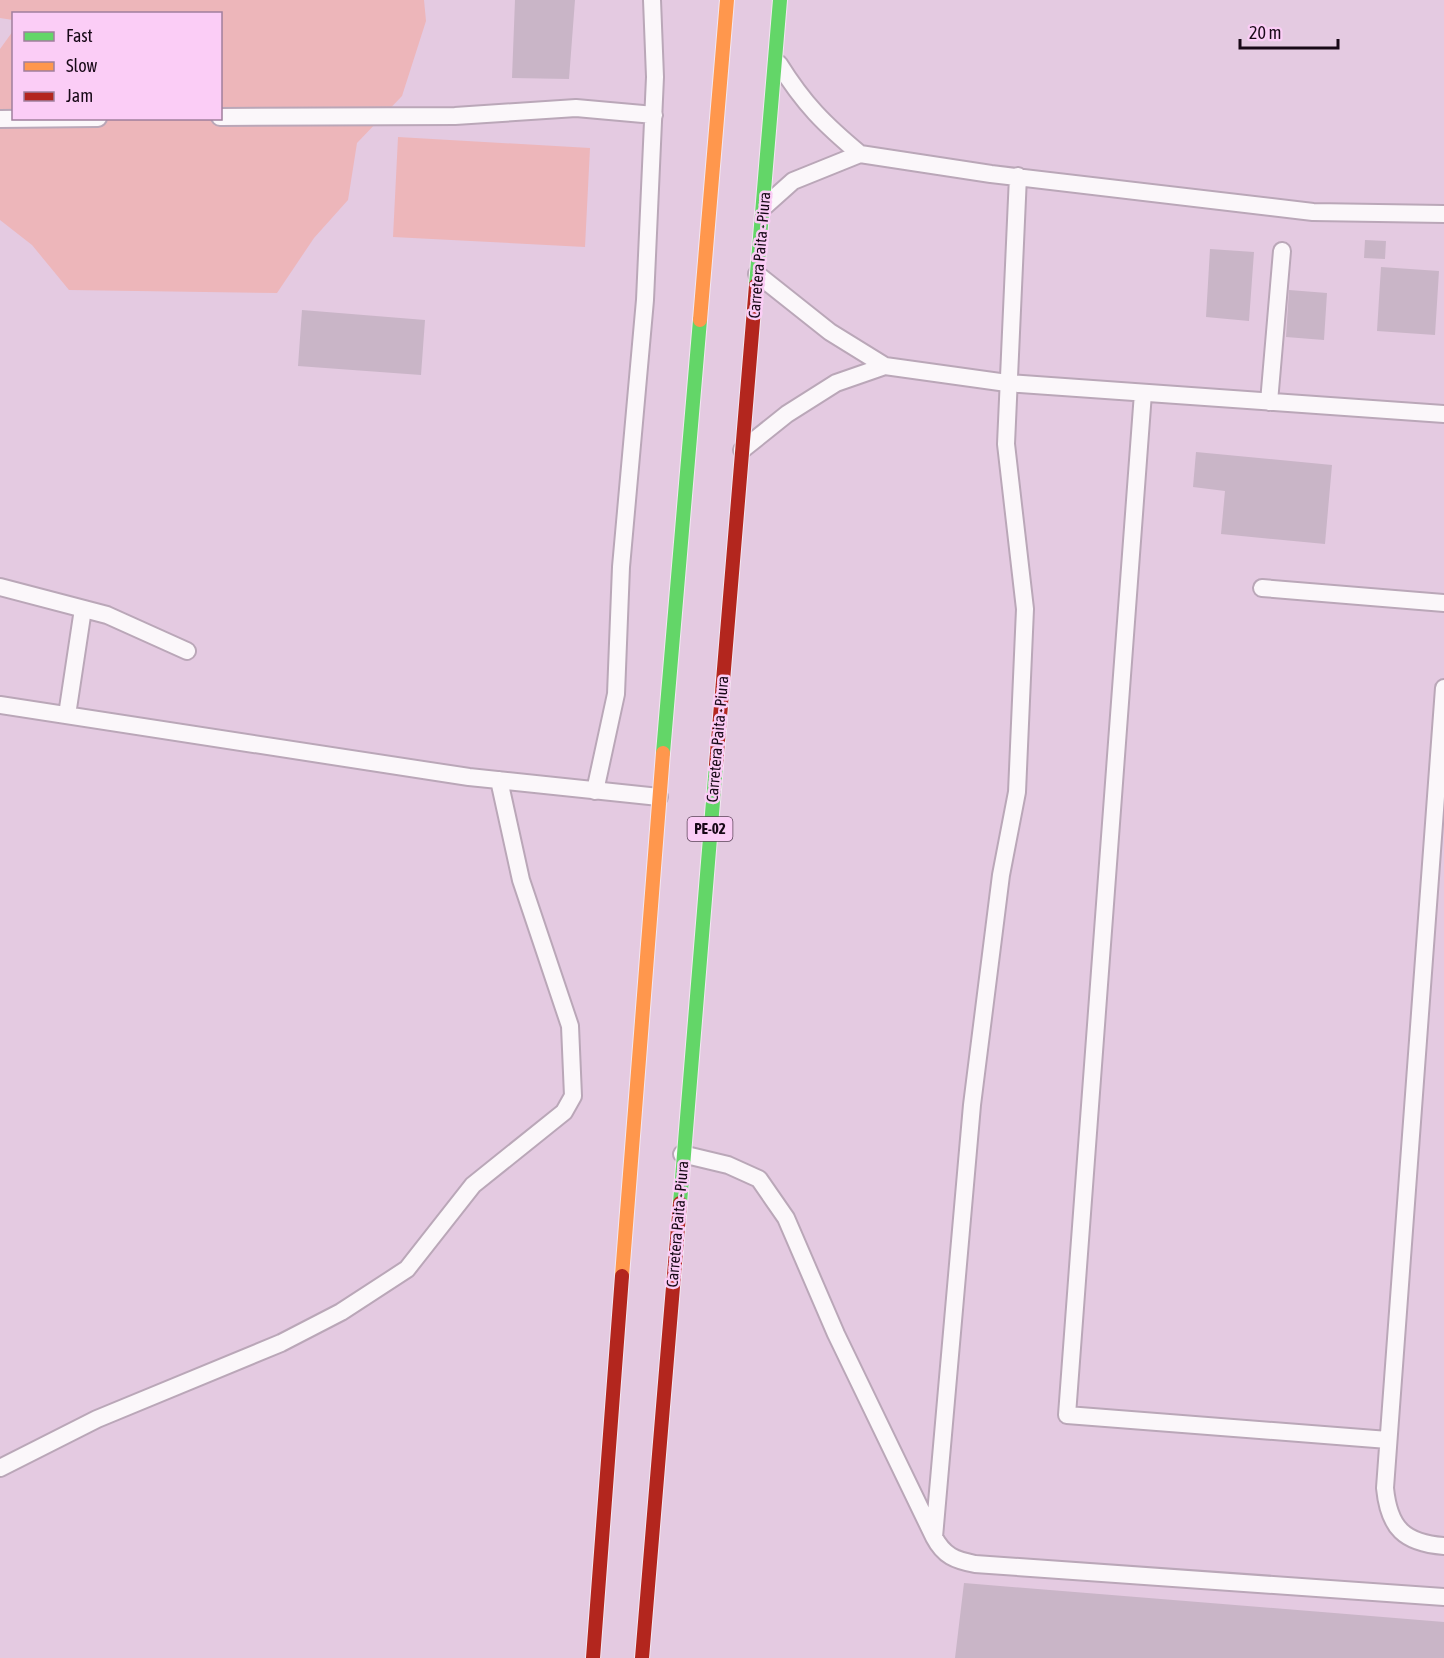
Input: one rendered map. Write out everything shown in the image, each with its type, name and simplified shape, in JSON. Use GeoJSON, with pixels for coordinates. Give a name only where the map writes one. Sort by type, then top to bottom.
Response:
{"type":"FeatureCollection","features":[{"type":"Feature","properties":{"kind":"highway"},"geometry":{"type":"LineString","coordinates":[[593,1658],[660,797],[727,0]]}},
{"type":"Feature","properties":{"kind":"highway","name":"Carretera Paita - Piura"},"geometry":{"type":"LineString","coordinates":[[642,1658],[682,1154],[780,0]]}},
{"type":"Feature","properties":{"kind":"lane"},"geometry":{"type":"LineString","coordinates":[[595,791],[616,694],[621,567],[645,300],[654,115],[652,0]]}},
{"type":"Feature","properties":{"kind":"lane"},"geometry":{"type":"LineString","coordinates":[[775,58],[801,99],[832,131],[860,154]]}},
{"type":"Feature","properties":{"kind":"lane"},"geometry":{"type":"LineString","coordinates":[[222,117],[455,116],[576,108],[654,115]]}},
{"type":"Feature","properties":{"kind":"lane"},"geometry":{"type":"LineString","coordinates":[[762,209],[793,181],[860,154],[1313,212],[1444,214]]}},
{"type":"Feature","properties":{"kind":"lane"},"geometry":{"type":"LineString","coordinates":[[934,1537],[972,1105],[1001,875],[1017,792],[1025,609],[1006,444],[1018,176]]}},
{"type":"Feature","properties":{"kind":"lane"},"geometry":{"type":"LineString","coordinates":[[1269,402],[1282,250]]}},
{"type":"Feature","properties":{"kind":"lane"},"geometry":{"type":"LineString","coordinates":[[757,274],[830,332],[885,366],[1007,383],[1444,414]]}},
{"type":"Feature","properties":{"kind":"lane"},"geometry":{"type":"LineString","coordinates":[[742,450],[787,414],[836,383],[885,366]]}},
{"type":"Feature","properties":{"kind":"lane"},"geometry":{"type":"LineString","coordinates":[[1143,393],[1067,1415],[1388,1440]]}},
{"type":"Feature","properties":{"kind":"lane"},"geometry":{"type":"LineString","coordinates":[[0,587],[107,615],[187,651]]}},
{"type":"Feature","properties":{"kind":"lane"},"geometry":{"type":"LineString","coordinates":[[1263,588],[1444,603]]}},
{"type":"Feature","properties":{"kind":"lane"},"geometry":{"type":"LineString","coordinates":[[67,715],[82,609]]}},
{"type":"Feature","properties":{"kind":"lane"},"geometry":{"type":"LineString","coordinates":[[1444,688],[1384,1488],[1386,1505],[1394,1523],[1404,1535],[1416,1542],[1444,1546]]}},
{"type":"Feature","properties":{"kind":"lane"},"geometry":{"type":"LineString","coordinates":[[0,705],[499,780],[660,797]]}},
{"type":"Feature","properties":{"kind":"lane"},"geometry":{"type":"LineString","coordinates":[[0,1468],[97,1419],[281,1343],[341,1312],[407,1269],[473,1185],[564,1112],[573,1096],[570,1026],[521,880],[499,780]]}},
{"type":"Feature","properties":{"kind":"lane"},"geometry":{"type":"LineString","coordinates":[[682,1154],[728,1165],[759,1179],[786,1218],[836,1334],[934,1537],[940,1548],[952,1559],[975,1564],[1444,1597]]}},
{"type":"Feature","properties":{"kind":"shaded area"},"geometry":{"type":"Polygon","coordinates":[[[0,0],[424,0],[426,21],[402,96],[357,143],[348,200],[314,238],[277,293],[69,290],[32,245],[0,220],[0,49],[12,32],[12,120],[222,120],[222,12],[12,12],[12,20],[0,18],[0,0]]]}},
{"type":"Feature","properties":{"kind":"shaded area"},"geometry":{"type":"Polygon","coordinates":[[[398,137],[590,148],[585,247],[393,237],[398,137]]]}},
{"type":"Feature","properties":{"kind":"building"},"geometry":{"type":"Polygon","coordinates":[[[515,0],[575,0],[569,79],[512,78],[515,0]]]}},
{"type":"Feature","properties":{"kind":"building"},"geometry":{"type":"Polygon","coordinates":[[[1365,240],[1386,241],[1385,259],[1364,258],[1365,240]]]}},
{"type":"Feature","properties":{"kind":"building"},"geometry":{"type":"Polygon","coordinates":[[[1210,249],[1254,252],[1249,321],[1206,317],[1210,249]]]}},
{"type":"Feature","properties":{"kind":"building"},"geometry":{"type":"Polygon","coordinates":[[[1381,267],[1439,271],[1435,335],[1377,331],[1381,267]]]}},
{"type":"Feature","properties":{"kind":"building"},"geometry":{"type":"Polygon","coordinates":[[[1289,290],[1327,293],[1324,340],[1286,337],[1289,290]]]}},
{"type":"Feature","properties":{"kind":"building"},"geometry":{"type":"Polygon","coordinates":[[[302,310],[425,320],[421,375],[298,366],[302,310]]]}},
{"type":"Feature","properties":{"kind":"building"},"geometry":{"type":"Polygon","coordinates":[[[1196,452],[1332,465],[1325,544],[1221,534],[1225,491],[1193,487],[1196,452]]]}},
{"type":"Feature","properties":{"kind":"building"},"geometry":{"type":"Polygon","coordinates":[[[964,1583],[1444,1622],[1444,1658],[955,1658],[964,1583]]]}},
{"type":"Feature","properties":{"kind":"traffic: fast"},"geometry":{"type":"LineString","coordinates":[[756,285],[780,0]]}},
{"type":"Feature","properties":{"kind":"traffic: fast"},"geometry":{"type":"LineString","coordinates":[[663,753],[700,320]]}},
{"type":"Feature","properties":{"kind":"traffic: fast"},"geometry":{"type":"LineString","coordinates":[[680,1203],[716,765]]}},
{"type":"Feature","properties":{"kind":"traffic: slow"},"geometry":{"type":"LineString","coordinates":[[700,320],[727,0]]}},
{"type":"Feature","properties":{"kind":"traffic: slow"},"geometry":{"type":"LineString","coordinates":[[622,1276],[663,753]]}},
{"type":"Feature","properties":{"kind":"traffic: jam"},"geometry":{"type":"LineString","coordinates":[[716,765],[756,285]]}},
{"type":"Feature","properties":{"kind":"traffic: jam"},"geometry":{"type":"LineString","coordinates":[[642,1658],[680,1203]]}},
{"type":"Feature","properties":{"kind":"traffic: jam"},"geometry":{"type":"LineString","coordinates":[[593,1658],[622,1276]]}}]}
